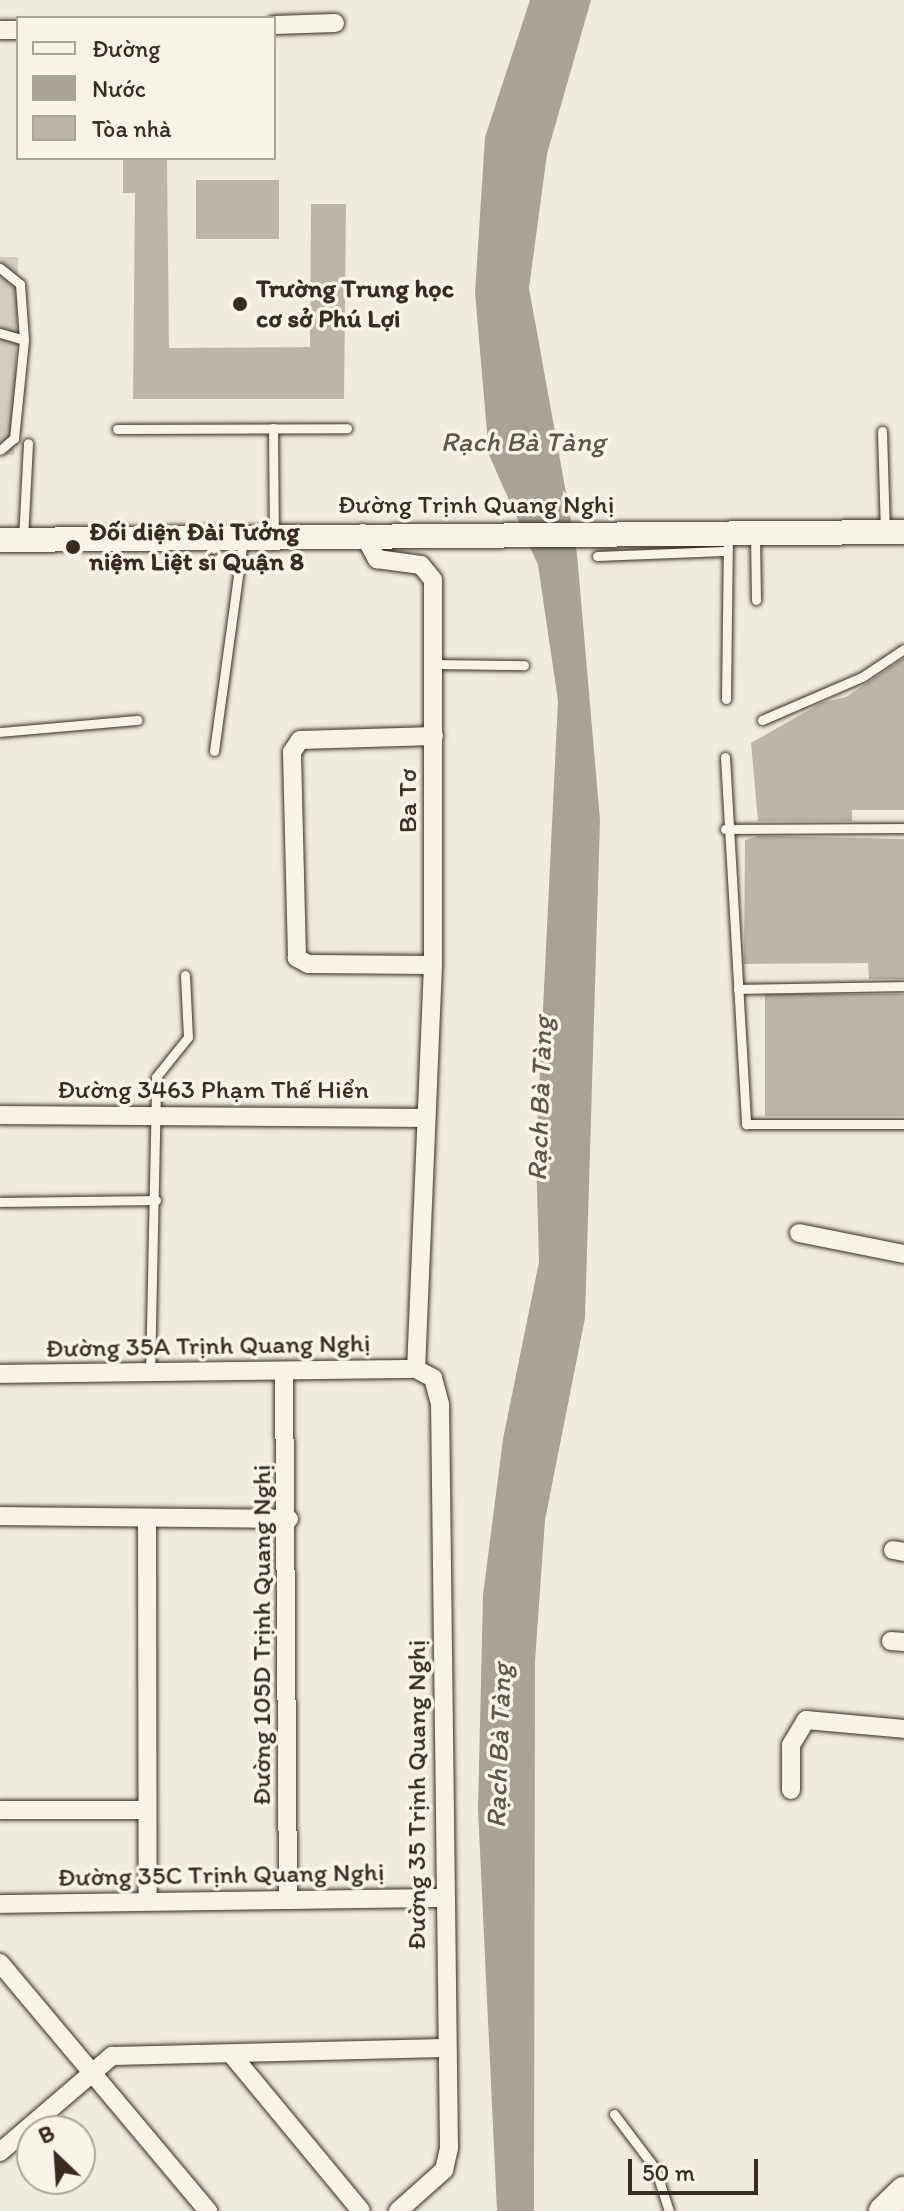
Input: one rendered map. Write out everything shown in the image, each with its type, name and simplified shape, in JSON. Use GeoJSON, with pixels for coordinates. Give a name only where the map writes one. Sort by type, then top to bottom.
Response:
{"type":"FeatureCollection","features":[{"type":"Feature","properties":{"kind":"main road","name":"Đường Trịnh Quang Nghị"},"geometry":{"type":"LineString","coordinates":[[12,540],[363,533],[607,533],[726,542],[755,532],[895,532]]}},
{"type":"Feature","properties":{"kind":"main road"},"geometry":{"type":"LineString","coordinates":[[883,2211],[904,2191]]}},
{"type":"Feature","properties":{"kind":"street"},"geometry":{"type":"LineString","coordinates":[[276,25],[335,23]]}},
{"type":"Feature","properties":{"kind":"street","name":"Ba Tơ"},"geometry":{"type":"LineString","coordinates":[[363,533],[377,559],[432,574],[436,664],[433,965],[416,1369]]}},
{"type":"Feature","properties":{"kind":"street"},"geometry":{"type":"LineString","coordinates":[[433,965],[308,964],[297,958],[292,752],[300,740],[434,736]]}},
{"type":"Feature","properties":{"kind":"street","name":"Đường 3463 Phạm Thế Hiển"},"geometry":{"type":"LineString","coordinates":[[0,1115],[425,1118]]}},
{"type":"Feature","properties":{"kind":"street"},"geometry":{"type":"LineString","coordinates":[[799,1233],[904,1254]]}},
{"type":"Feature","properties":{"kind":"street","name":"Đường 35A Trịnh Quang Nghị"},"geometry":{"type":"LineString","coordinates":[[0,1374],[150,1376],[416,1369]]}},
{"type":"Feature","properties":{"kind":"street","name":"Đường 35 Trịnh Quang Nghị"},"geometry":{"type":"LineString","coordinates":[[398,2211],[444,2170],[440,1404],[433,1378],[416,1369]]}},
{"type":"Feature","properties":{"kind":"street","name":"Đường 105D Trịnh Quang Nghị"},"geometry":{"type":"LineString","coordinates":[[284,1372],[289,1519],[288,1898]]}},
{"type":"Feature","properties":{"kind":"street"},"geometry":{"type":"LineString","coordinates":[[0,1516],[289,1519]]}},
{"type":"Feature","properties":{"kind":"street"},"geometry":{"type":"LineString","coordinates":[[147,1518],[148,1901]]}},
{"type":"Feature","properties":{"kind":"street"},"geometry":{"type":"LineString","coordinates":[[791,1790],[791,1745],[806,1720],[904,1729]]}},
{"type":"Feature","properties":{"kind":"street"},"geometry":{"type":"LineString","coordinates":[[0,1810],[147,1810]]}},
{"type":"Feature","properties":{"kind":"street","name":"Đường 35C Trịnh Quang Nghị"},"geometry":{"type":"LineString","coordinates":[[0,1904],[443,1898]]}},
{"type":"Feature","properties":{"kind":"street"},"geometry":{"type":"LineString","coordinates":[[0,1963],[208,2211]]}},
{"type":"Feature","properties":{"kind":"street"},"geometry":{"type":"LineString","coordinates":[[0,2152],[88,2069],[112,2056],[445,2048]]}},
{"type":"Feature","properties":{"kind":"street"},"geometry":{"type":"LineString","coordinates":[[232,2055],[361,2211]]}},
{"type":"Feature","properties":{"kind":"lane"},"geometry":{"type":"LineString","coordinates":[[0,268],[20,284],[24,340],[14,438],[0,450]]}},
{"type":"Feature","properties":{"kind":"lane"},"geometry":{"type":"LineString","coordinates":[[0,333],[24,340]]}},
{"type":"Feature","properties":{"kind":"lane"},"geometry":{"type":"LineString","coordinates":[[273,428],[274,535]]}},
{"type":"Feature","properties":{"kind":"lane"},"geometry":{"type":"LineString","coordinates":[[117,429],[347,428]]}},
{"type":"Feature","properties":{"kind":"lane"},"geometry":{"type":"LineString","coordinates":[[882,431],[895,532]]}},
{"type":"Feature","properties":{"kind":"lane"},"geometry":{"type":"LineString","coordinates":[[12,540],[28,443]]}},
{"type":"Feature","properties":{"kind":"lane"},"geometry":{"type":"LineString","coordinates":[[755,532],[756,600]]}},
{"type":"Feature","properties":{"kind":"lane"},"geometry":{"type":"LineString","coordinates":[[214,751],[243,535]]}},
{"type":"Feature","properties":{"kind":"lane"},"geometry":{"type":"LineString","coordinates":[[597,556],[726,542],[726,699]]}},
{"type":"Feature","properties":{"kind":"lane"},"geometry":{"type":"LineString","coordinates":[[762,720],[862,677],[904,649]]}},
{"type":"Feature","properties":{"kind":"lane"},"geometry":{"type":"LineString","coordinates":[[436,664],[524,665]]}},
{"type":"Feature","properties":{"kind":"lane"},"geometry":{"type":"LineString","coordinates":[[0,732],[137,720]]}},
{"type":"Feature","properties":{"kind":"lane"},"geometry":{"type":"LineString","coordinates":[[725,757],[725,829],[746,1124],[904,1124]]}},
{"type":"Feature","properties":{"kind":"lane"},"geometry":{"type":"LineString","coordinates":[[725,829],[904,828]]}},
{"type":"Feature","properties":{"kind":"lane"},"geometry":{"type":"LineString","coordinates":[[150,1376],[156,1200],[156,1077],[188,1037],[185,975]]}},
{"type":"Feature","properties":{"kind":"lane"},"geometry":{"type":"LineString","coordinates":[[738,989],[904,986]]}},
{"type":"Feature","properties":{"kind":"lane"},"geometry":{"type":"LineString","coordinates":[[0,1202],[156,1200]]}},
{"type":"Feature","properties":{"kind":"lane"},"geometry":{"type":"LineString","coordinates":[[614,2114],[655,2168],[669,2211]]}},
{"type":"Feature","properties":{"kind":"shaded area"},"geometry":{"type":"Polygon","coordinates":[[[0,257],[18,257],[14,455],[0,454],[0,257]]]}},
{"type":"Feature","properties":{"kind":"water","name":"Rạch Bà Tàng"},"geometry":{"type":"Polygon","coordinates":[[[530,0],[591,0],[547,154],[529,288],[577,554],[600,820],[585,1318],[545,1520],[535,1661],[534,2211],[497,2211],[478,1809],[483,1595],[503,1439],[539,1262],[536,1153],[558,701],[538,565],[489,455],[475,293],[485,137],[530,0]]]}},
{"type":"Feature","properties":{"kind":"building"},"geometry":{"type":"Polygon","coordinates":[[[123,160],[167,160],[169,348],[310,347],[311,204],[346,204],[344,399],[133,399],[135,193],[123,193],[123,160]]]}},
{"type":"Feature","properties":{"kind":"building"},"geometry":{"type":"Polygon","coordinates":[[[196,180],[279,180],[279,239],[196,239],[196,180]]]}},
{"type":"Feature","properties":{"kind":"building"},"geometry":{"type":"Polygon","coordinates":[[[904,658],[904,810],[852,810],[852,821],[758,821],[751,743],[821,703],[846,697],[904,658]]]}},
{"type":"Feature","properties":{"kind":"building"},"geometry":{"type":"Polygon","coordinates":[[[759,836],[904,839],[904,979],[869,979],[868,963],[744,964],[745,840],[759,836]]]}},
{"type":"Feature","properties":{"kind":"building"},"geometry":{"type":"Polygon","coordinates":[[[765,994],[904,994],[904,1116],[765,1116],[765,994]]]}},
{"type":"Feature","properties":{"kind":"place","name":"Trường Trung học cơ sở Phú Lợi"},"geometry":{"type":"Point","coordinates":[240,304]}},
{"type":"Feature","properties":{"kind":"place","name":"Đối diện Đài Tưởng niệm Liệt sĩ Quận 8"},"geometry":{"type":"Point","coordinates":[73,547]}}]}
